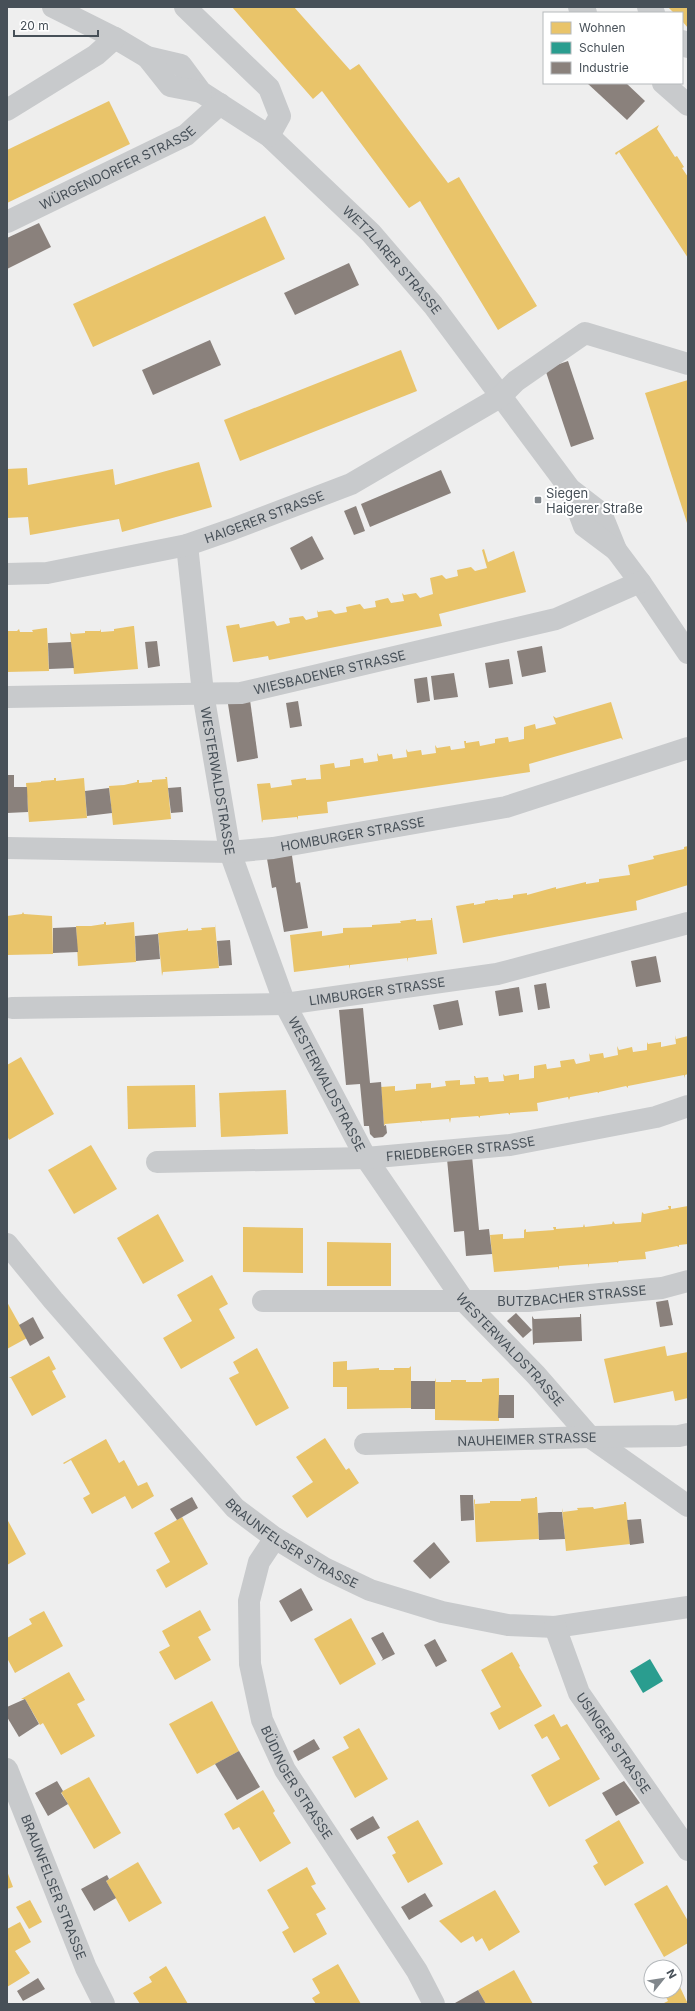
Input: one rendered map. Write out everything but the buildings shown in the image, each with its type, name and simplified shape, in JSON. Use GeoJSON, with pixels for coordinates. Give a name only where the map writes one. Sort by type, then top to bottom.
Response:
{"type":"FeatureCollection","features":[{"type":"Feature","properties":{"kind":"street","name":"WETZLARER STRASSE"},"geometry":{"type":"LineString","coordinates":[[52,7],[115,38],[147,57],[170,86],[201,92],[269,136],[371,233],[434,305],[500,397],[570,490],[584,526],[616,550],[640,582],[688,653]]}},
{"type":"Feature","properties":{"kind":"street"},"geometry":{"type":"LineString","coordinates":[[185,7],[269,88],[280,116],[269,136]]}},
{"type":"Feature","properties":{"kind":"street"},"geometry":{"type":"LineString","coordinates":[[7,110],[96,54],[115,38]]}},
{"type":"Feature","properties":{"kind":"street"},"geometry":{"type":"LineString","coordinates":[[664,84],[688,105]]}},
{"type":"Feature","properties":{"kind":"street","name":"WÜRGENDORFER STRASSE"},"geometry":{"type":"LineString","coordinates":[[7,222],[186,135],[220,104]]}},
{"type":"Feature","properties":{"kind":"street"},"geometry":{"type":"LineString","coordinates":[[500,397],[516,381],[585,333],[688,364]]}},
{"type":"Feature","properties":{"kind":"street","name":"HAIGERER STRASSE"},"geometry":{"type":"LineString","coordinates":[[7,574],[47,573],[187,545],[351,484],[500,397]]}},
{"type":"Feature","properties":{"kind":"street","name":"WESTERWALDSTRASSE"},"geometry":{"type":"LineString","coordinates":[[187,545],[203,693],[230,852],[285,1004],[366,1158],[464,1301],[536,1375],[590,1437],[688,1506]]}},
{"type":"Feature","properties":{"kind":"street","name":"WIESBADENER STRASSE"},"geometry":{"type":"LineString","coordinates":[[7,697],[241,693],[556,619],[640,582]]}},
{"type":"Feature","properties":{"kind":"street","name":"HOMBURGER STRASSE"},"geometry":{"type":"LineString","coordinates":[[7,848],[230,852],[273,848],[506,807],[688,748]]}},
{"type":"Feature","properties":{"kind":"street","name":"LIMBURGER STRASSE"},"geometry":{"type":"LineString","coordinates":[[12,1008],[285,1004],[497,974],[688,923]]}},
{"type":"Feature","properties":{"kind":"street","name":"FRIEDBERGER STRASSE"},"geometry":{"type":"LineString","coordinates":[[156,1162],[366,1158],[510,1145],[656,1117],[688,1106]]}},
{"type":"Feature","properties":{"kind":"street","name":"BRAUNFELSER STRASSE"},"geometry":{"type":"LineString","coordinates":[[7,1244],[64,1312],[235,1508],[275,1538],[324,1568],[370,1590],[442,1612],[508,1625],[555,1627],[688,1607]]}},
{"type":"Feature","properties":{"kind":"street","name":"BUTZBACHER STRASSE"},"geometry":{"type":"LineString","coordinates":[[263,1301],[528,1301],[662,1288],[688,1281]]}},
{"type":"Feature","properties":{"kind":"street","name":"NAUHEIMER STRASSE"},"geometry":{"type":"LineString","coordinates":[[365,1444],[590,1437],[679,1436],[688,1434]]}},
{"type":"Feature","properties":{"kind":"street","name":"BÜDINGER STRASSE"},"geometry":{"type":"LineString","coordinates":[[275,1538],[260,1562],[249,1601],[250,1664],[262,1720],[285,1770],[417,1971],[434,2004]]}},
{"type":"Feature","properties":{"kind":"street","name":"USINGER STRASSE"},"geometry":{"type":"LineString","coordinates":[[555,1627],[579,1693],[688,1850]]}},
{"type":"Feature","properties":{"kind":"street","name":"BRAUNFELSER STRASSE"},"geometry":{"type":"LineString","coordinates":[[7,1769],[86,1968],[104,2004]]}},
{"type":"Feature","properties":{"kind":"place","name":"Siegen Haigerer Straße"},"geometry":{"type":"Point","coordinates":[538,500]}}]}
